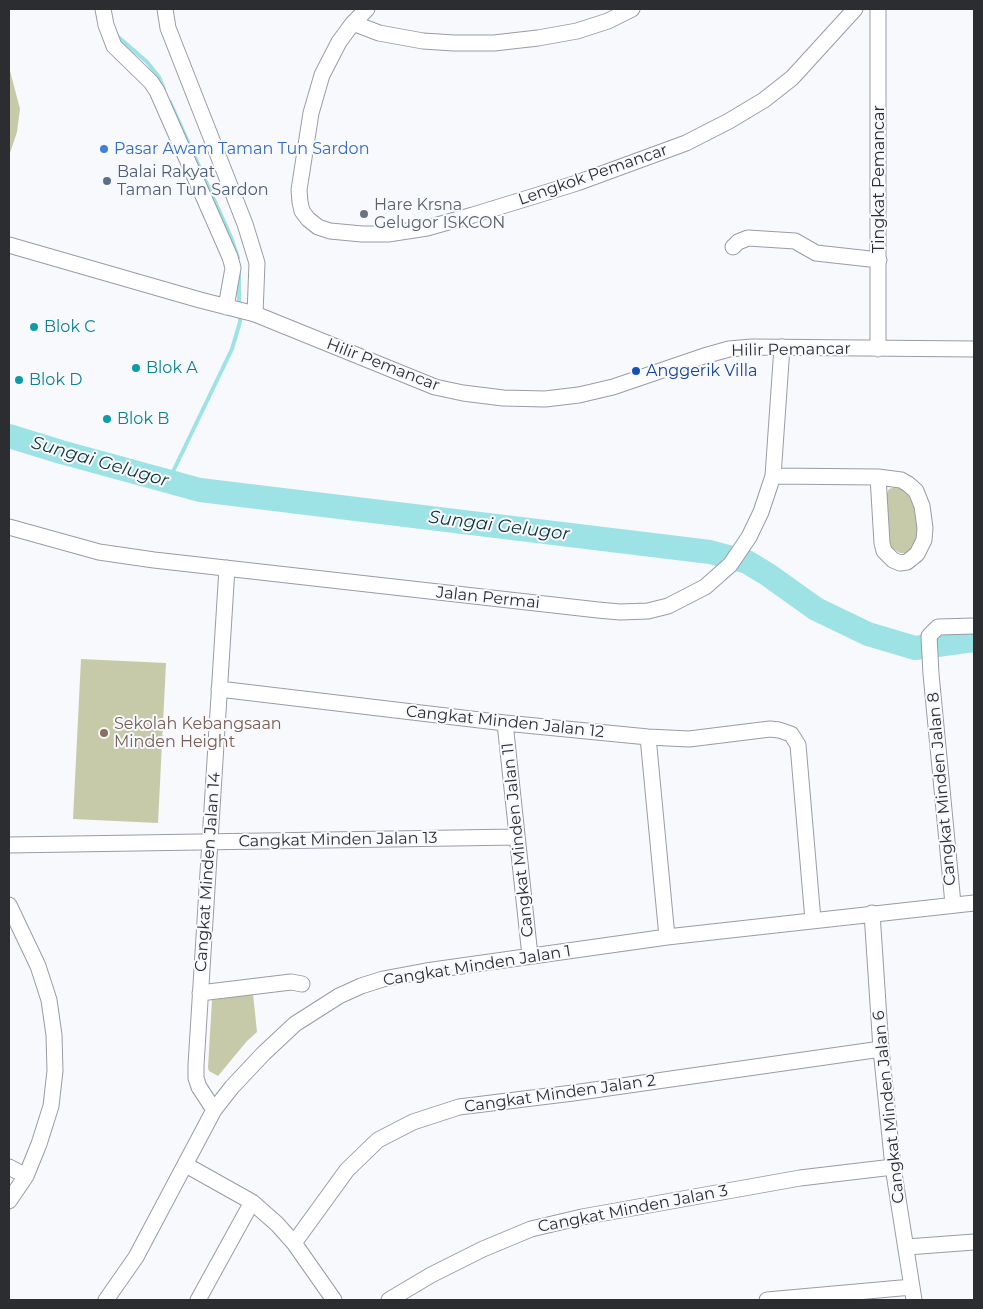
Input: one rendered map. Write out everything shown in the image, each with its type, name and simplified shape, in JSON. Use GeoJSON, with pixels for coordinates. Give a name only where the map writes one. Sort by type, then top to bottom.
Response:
{"type":"FeatureCollection","features":[{"type":"Feature","properties":{"kind":"street"},"geometry":{"type":"LineString","coordinates":[[103,9],[106,25],[114,46],[151,82],[157,92],[230,258],[240,310]]}},
{"type":"Feature","properties":{"kind":"street"},"geometry":{"type":"LineString","coordinates":[[165,9],[168,28],[245,224],[258,264],[240,310]]}},
{"type":"Feature","properties":{"kind":"street","name":"Lengkok Pemancar"},"geometry":{"type":"LineString","coordinates":[[367,9],[353,22],[339,42],[322,75],[311,113],[299,190],[302,211],[318,227],[338,232],[362,234],[379,234],[427,228],[577,182],[686,143],[764,100],[792,78],[855,9]]}},
{"type":"Feature","properties":{"kind":"street"},"geometry":{"type":"LineString","coordinates":[[353,22],[379,34],[423,41],[494,43],[538,38],[577,30],[608,21],[632,9]]}},
{"type":"Feature","properties":{"kind":"street","name":"Tingkat Pemancar"},"geometry":{"type":"LineString","coordinates":[[878,9],[878,349]]}},
{"type":"Feature","properties":{"kind":"street"},"geometry":{"type":"LineString","coordinates":[[733,247],[738,242],[748,238],[795,241],[816,253],[879,260]]}},
{"type":"Feature","properties":{"kind":"street","name":"Hilir Pemancar"},"geometry":{"type":"LineString","coordinates":[[9,245],[240,310],[435,387],[503,398],[579,396],[613,388],[704,356],[729,350],[782,347],[974,349]]}},
{"type":"Feature","properties":{"kind":"street","name":"Jalan Permai"},"geometry":{"type":"LineString","coordinates":[[9,527],[99,552],[620,612],[648,611],[668,606],[705,587],[730,565],[743,547],[761,512],[773,476],[782,347]]}},
{"type":"Feature","properties":{"kind":"street"},"geometry":{"type":"LineString","coordinates":[[773,476],[878,477],[901,480],[908,484],[916,492],[922,506],[925,528],[924,540],[917,554],[907,562],[892,560],[884,551],[878,477]]}},
{"type":"Feature","properties":{"kind":"street","name":"Cangkat Minden Jalan 14"},"geometry":{"type":"LineString","coordinates":[[214,1110],[205,1098],[196,1078],[227,568]]}},
{"type":"Feature","properties":{"kind":"street","name":"Cangkat Minden Jalan 8"},"geometry":{"type":"LineString","coordinates":[[953,904],[929,636],[938,627],[974,626]]}},
{"type":"Feature","properties":{"kind":"street","name":"Cangkat Minden Jalan 12"},"geometry":{"type":"LineString","coordinates":[[219,689],[506,723],[648,737],[689,739],[770,730],[780,730],[791,734],[798,745],[813,920]]}},
{"type":"Feature","properties":{"kind":"street","name":"Cangkat Minden Jalan 11"},"geometry":{"type":"LineString","coordinates":[[506,723],[530,956]]}},
{"type":"Feature","properties":{"kind":"street"},"geometry":{"type":"LineString","coordinates":[[648,737],[667,937]]}},
{"type":"Feature","properties":{"kind":"street","name":"Cangkat Minden Jalan 13"},"geometry":{"type":"LineString","coordinates":[[9,845],[518,837]]}},
{"type":"Feature","properties":{"kind":"street","name":"Cangkat Minden Jalan 1"},"geometry":{"type":"LineString","coordinates":[[106,1300],[136,1257],[214,1110],[238,1080],[278,1040],[296,1024],[339,996],[361,986],[426,971],[667,937],[974,903]]}},
{"type":"Feature","properties":{"kind":"street"},"geometry":{"type":"LineString","coordinates":[[9,906],[38,966],[50,1000],[54,1034],[55,1070],[51,1106],[26,1176],[9,1201]]}},
{"type":"Feature","properties":{"kind":"street","name":"Cangkat Minden Jalan 6"},"geometry":{"type":"LineString","coordinates":[[872,913],[881,1049],[893,1167],[913,1294]]}},
{"type":"Feature","properties":{"kind":"street"},"geometry":{"type":"LineString","coordinates":[[200,993],[291,982],[302,984]]}},
{"type":"Feature","properties":{"kind":"street","name":"Cangkat Minden Jalan 2"},"geometry":{"type":"LineString","coordinates":[[294,1244],[347,1170],[378,1140],[422,1119],[459,1107],[573,1093],[881,1049]]}},
{"type":"Feature","properties":{"kind":"street"},"geometry":{"type":"LineString","coordinates":[[186,1165],[252,1202],[277,1224],[294,1244],[334,1300]]}},
{"type":"Feature","properties":{"kind":"street"},"geometry":{"type":"LineString","coordinates":[[9,1167],[26,1176]]}},
{"type":"Feature","properties":{"kind":"street","name":"Cangkat Minden Jalan 3"},"geometry":{"type":"LineString","coordinates":[[389,1300],[483,1249],[531,1229],[582,1217],[800,1178],[893,1167]]}},
{"type":"Feature","properties":{"kind":"street"},"geometry":{"type":"LineString","coordinates":[[198,1300],[252,1202]]}},
{"type":"Feature","properties":{"kind":"street"},"geometry":{"type":"LineString","coordinates":[[906,1247],[974,1242]]}},
{"type":"Feature","properties":{"kind":"street"},"geometry":{"type":"LineString","coordinates":[[767,1300],[913,1294]]}},
{"type":"Feature","properties":{"kind":"green space"},"geometry":{"type":"Polygon","coordinates":[[[9,67],[20,109],[17,132],[9,156],[9,67]]]}},
{"type":"Feature","properties":{"kind":"green space"},"geometry":{"type":"Polygon","coordinates":[[[898,486],[906,491],[916,510],[917,536],[914,547],[907,553],[900,553],[892,548],[888,541],[885,497],[889,489],[898,486]]]}},
{"type":"Feature","properties":{"kind":"green space"},"geometry":{"type":"Polygon","coordinates":[[[81,659],[166,663],[158,823],[73,819],[81,659]]]}},
{"type":"Feature","properties":{"kind":"green space"},"geometry":{"type":"Polygon","coordinates":[[[253,994],[257,1032],[247,1041],[218,1076],[209,1071],[208,1068],[212,1000],[253,994]]]}},
{"type":"Feature","properties":{"kind":"waterway"},"geometry":{"type":"LineString","coordinates":[[116,35],[147,62],[159,77],[164,89]]}},
{"type":"Feature","properties":{"kind":"waterway"},"geometry":{"type":"LineString","coordinates":[[170,102],[231,237],[238,258]]}},
{"type":"Feature","properties":{"kind":"waterway"},"geometry":{"type":"LineString","coordinates":[[239,273],[239,306]]}},
{"type":"Feature","properties":{"kind":"waterway"},"geometry":{"type":"LineString","coordinates":[[168,482],[232,349],[240,322],[240,313]]}},
{"type":"Feature","properties":{"kind":"waterway","name":"Sungai Gelugor"},"geometry":{"type":"LineString","coordinates":[[9,436],[200,490],[710,552],[747,562],[816,609],[868,634],[915,648],[974,640]]}},
{"type":"Feature","properties":{"kind":"place","name":"Pasar Awam Taman Tun Sardon"},"geometry":{"type":"Point","coordinates":[104,149]}},
{"type":"Feature","properties":{"kind":"place","name":"Balai Rakyat Taman Tun Sardon"},"geometry":{"type":"Point","coordinates":[107,181]}},
{"type":"Feature","properties":{"kind":"place","name":"Hare Krsna Gelugor ISKCON"},"geometry":{"type":"Point","coordinates":[364,214]}},
{"type":"Feature","properties":{"kind":"place","name":"Blok C"},"geometry":{"type":"Point","coordinates":[34,327]}},
{"type":"Feature","properties":{"kind":"place","name":"Blok A"},"geometry":{"type":"Point","coordinates":[136,368]}},
{"type":"Feature","properties":{"kind":"place","name":"Anggerik Villa"},"geometry":{"type":"Point","coordinates":[636,371]}},
{"type":"Feature","properties":{"kind":"place","name":"Blok D"},"geometry":{"type":"Point","coordinates":[19,380]}},
{"type":"Feature","properties":{"kind":"place","name":"Blok B"},"geometry":{"type":"Point","coordinates":[107,419]}},
{"type":"Feature","properties":{"kind":"place","name":"Sekolah Kebangsaan Minden Height"},"geometry":{"type":"Point","coordinates":[104,733]}}]}
